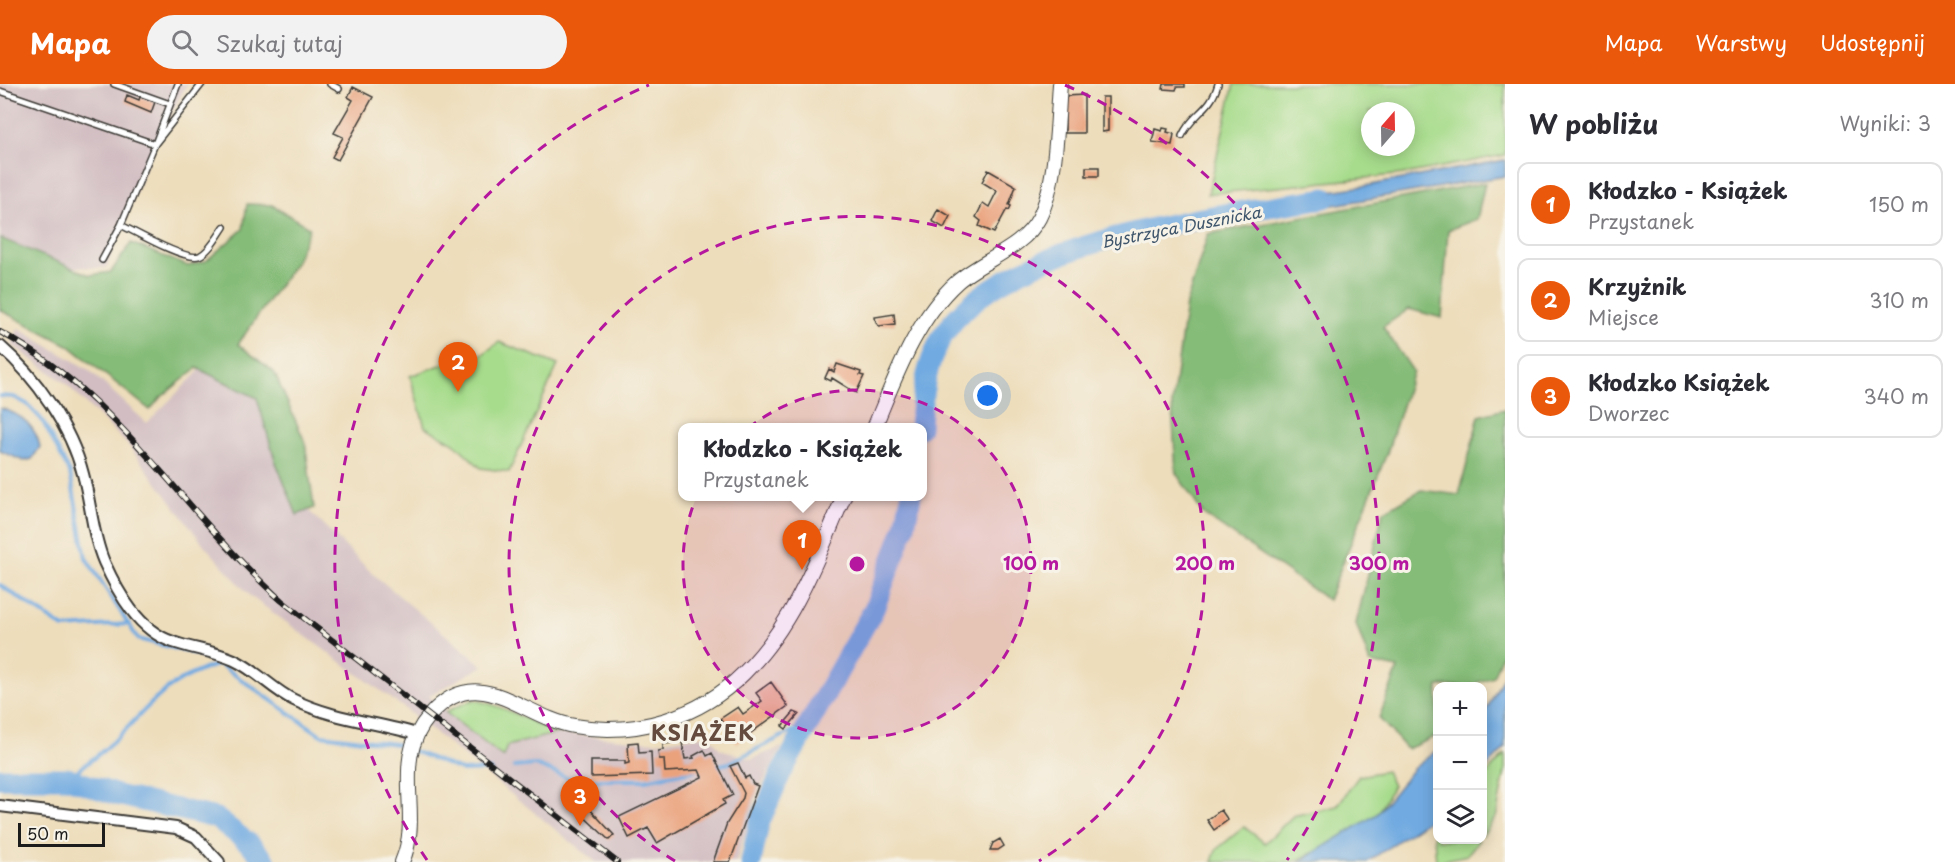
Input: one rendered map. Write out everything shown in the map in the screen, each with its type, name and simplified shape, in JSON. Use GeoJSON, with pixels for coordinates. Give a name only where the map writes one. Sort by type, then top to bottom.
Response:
{"type":"FeatureCollection","features":[{"type":"Feature","properties":{"kind":"street"},"geometry":{"type":"LineString","coordinates":[[876,423],[895,378],[936,305],[957,282],[1023,238],[1037,221],[1049,190],[1060,84]]}},
{"type":"Feature","properties":{"kind":"street"},"geometry":{"type":"LineString","coordinates":[[0,346],[20,364],[62,426],[83,474],[92,523],[104,562],[126,603],[154,633],[172,642],[219,653],[237,661],[291,699],[316,710],[416,734]]}},
{"type":"Feature","properties":{"kind":"street"},"geometry":{"type":"LineString","coordinates":[[402,862],[410,829],[408,757],[416,734],[440,705],[453,696],[469,691],[498,694],[552,720],[574,726],[625,728],[658,723],[696,710],[744,673],[779,628],[811,572],[842,501]]}},
{"type":"Feature","properties":{"kind":"street"},"geometry":{"type":"LineString","coordinates":[[0,806],[176,828],[196,837],[219,862]]}},
{"type":"Feature","properties":{"kind":"lane"},"geometry":{"type":"LineString","coordinates":[[114,84],[170,104]]}},
{"type":"Feature","properties":{"kind":"lane"},"geometry":{"type":"LineString","coordinates":[[102,260],[121,225],[178,84]]}},
{"type":"Feature","properties":{"kind":"lane"},"geometry":{"type":"LineString","coordinates":[[155,144],[202,84]]}},
{"type":"Feature","properties":{"kind":"lane"},"geometry":{"type":"LineString","coordinates":[[330,84],[339,88]]}},
{"type":"Feature","properties":{"kind":"lane"},"geometry":{"type":"LineString","coordinates":[[1182,136],[1191,121],[1213,100],[1218,84]]}},
{"type":"Feature","properties":{"kind":"lane"},"geometry":{"type":"LineString","coordinates":[[0,91],[155,144]]}},
{"type":"Feature","properties":{"kind":"lane"},"geometry":{"type":"LineString","coordinates":[[121,225],[185,255],[197,257],[204,253],[224,227]]}},
{"type":"Feature","properties":{"kind":"shaded area"},"geometry":{"type":"Polygon","coordinates":[[[0,84],[187,84],[155,144],[106,268],[0,265],[0,84]]]}},
{"type":"Feature","properties":{"kind":"shaded area"},"geometry":{"type":"Polygon","coordinates":[[[18,328],[89,370],[147,423],[211,359],[284,422],[297,499],[373,574],[483,666],[429,696],[502,757],[507,746],[558,733],[656,742],[709,735],[720,749],[751,759],[782,747],[758,792],[736,862],[596,862],[403,707],[250,596],[204,545],[129,446],[65,383],[12,345],[18,328]]]}},
{"type":"Feature","properties":{"kind":"green space"},"geometry":{"type":"Polygon","coordinates":[[[1234,84],[1505,84],[1505,155],[1404,174],[1208,194],[1234,84]]]}},
{"type":"Feature","properties":{"kind":"green space"},"geometry":{"type":"Polygon","coordinates":[[[1485,183],[1477,219],[1448,230],[1442,318],[1409,309],[1383,327],[1413,371],[1387,453],[1328,600],[1203,514],[1176,473],[1172,404],[1186,304],[1208,234],[1485,183]]]}},
{"type":"Feature","properties":{"kind":"green space"},"geometry":{"type":"Polygon","coordinates":[[[247,204],[272,205],[310,228],[295,263],[238,344],[274,372],[305,442],[314,508],[297,515],[275,460],[257,398],[197,368],[159,399],[150,410],[68,345],[0,310],[0,238],[90,275],[111,272],[131,243],[188,266],[206,261],[243,229],[247,204]]]}},
{"type":"Feature","properties":{"kind":"green space"},"geometry":{"type":"Polygon","coordinates":[[[499,342],[558,365],[509,472],[481,468],[454,443],[425,427],[410,376],[452,361],[479,357],[499,342]]]}},
{"type":"Feature","properties":{"kind":"green space"},"geometry":{"type":"Polygon","coordinates":[[[1505,409],[1505,647],[1493,677],[1479,682],[1433,682],[1433,738],[1407,749],[1379,718],[1398,668],[1370,663],[1356,624],[1383,512],[1421,490],[1459,495],[1479,416],[1505,409]]]}},
{"type":"Feature","properties":{"kind":"green space"},"geometry":{"type":"Polygon","coordinates":[[[472,700],[505,710],[558,733],[507,746],[503,757],[445,712],[472,700]]]}},
{"type":"Feature","properties":{"kind":"green space"},"geometry":{"type":"Polygon","coordinates":[[[1505,754],[1505,771],[1496,817],[1487,829],[1487,790],[1487,774],[1505,754]]]}},
{"type":"Feature","properties":{"kind":"green space"},"geometry":{"type":"Polygon","coordinates":[[[1386,771],[1393,786],[1377,814],[1337,842],[1293,862],[1212,862],[1216,850],[1244,827],[1265,843],[1293,816],[1337,806],[1359,776],[1386,771]]]}},
{"type":"Feature","properties":{"kind":"green space"},"geometry":{"type":"Polygon","coordinates":[[[1435,844],[1476,844],[1467,855],[1436,862],[1435,844]]]}},
{"type":"Feature","properties":{"kind":"water"},"geometry":{"type":"Polygon","coordinates":[[[1505,160],[1505,176],[1292,212],[1303,195],[1505,160]]]}},
{"type":"Feature","properties":{"kind":"water"},"geometry":{"type":"Polygon","coordinates":[[[0,408],[21,417],[35,433],[40,447],[32,459],[24,461],[0,451],[0,408]]]}},
{"type":"Feature","properties":{"kind":"water"},"geometry":{"type":"Polygon","coordinates":[[[1505,673],[1505,748],[1487,767],[1487,736],[1487,709],[1505,673]]]}},
{"type":"Feature","properties":{"kind":"water"},"geometry":{"type":"Polygon","coordinates":[[[1433,753],[1433,816],[1430,819],[1367,862],[1299,862],[1377,814],[1413,769],[1433,753]]]}},
{"type":"Feature","properties":{"kind":"building"},"geometry":{"type":"Polygon","coordinates":[[[1164,84],[1185,84],[1185,87],[1177,87],[1176,90],[1163,89],[1164,84]]]}},
{"type":"Feature","properties":{"kind":"building"},"geometry":{"type":"Polygon","coordinates":[[[353,87],[373,97],[338,160],[332,157],[343,137],[334,133],[353,100],[348,97],[353,87]]]}},
{"type":"Feature","properties":{"kind":"building"},"geometry":{"type":"Polygon","coordinates":[[[127,95],[139,100],[140,97],[155,102],[151,113],[125,102],[127,95]]]}},
{"type":"Feature","properties":{"kind":"building"},"geometry":{"type":"Polygon","coordinates":[[[1084,95],[1084,133],[1065,133],[1065,96],[1084,95]]]}},
{"type":"Feature","properties":{"kind":"building"},"geometry":{"type":"Polygon","coordinates":[[[1102,97],[1108,97],[1108,131],[1102,132],[1102,97]]]}},
{"type":"Feature","properties":{"kind":"building"},"geometry":{"type":"Polygon","coordinates":[[[1163,128],[1174,134],[1172,145],[1152,142],[1155,129],[1162,131],[1163,128]]]}},
{"type":"Feature","properties":{"kind":"building"},"geometry":{"type":"Polygon","coordinates":[[[1086,167],[1099,167],[1099,176],[1086,176],[1086,167]]]}},
{"type":"Feature","properties":{"kind":"building"},"geometry":{"type":"Polygon","coordinates":[[[988,170],[1016,186],[1009,205],[1011,206],[994,233],[979,226],[981,221],[976,217],[983,203],[989,207],[997,191],[982,182],[988,170]]]}},
{"type":"Feature","properties":{"kind":"building"},"geometry":{"type":"Polygon","coordinates":[[[938,209],[950,216],[944,228],[932,221],[938,209]]]}},
{"type":"Feature","properties":{"kind":"building"},"geometry":{"type":"Polygon","coordinates":[[[894,314],[895,324],[879,326],[876,323],[875,317],[894,314]]]}},
{"type":"Feature","properties":{"kind":"building"},"geometry":{"type":"Polygon","coordinates":[[[837,364],[861,372],[860,375],[864,376],[856,393],[832,378],[831,381],[825,378],[829,369],[834,372],[837,364]]]}},
{"type":"Feature","properties":{"kind":"building"},"geometry":{"type":"Polygon","coordinates":[[[771,682],[788,706],[737,743],[720,719],[738,707],[743,714],[762,701],[756,693],[771,682]]]}},
{"type":"Feature","properties":{"kind":"building"},"geometry":{"type":"Polygon","coordinates":[[[794,712],[799,714],[786,729],[782,726],[794,712]]]}},
{"type":"Feature","properties":{"kind":"building"},"geometry":{"type":"Polygon","coordinates":[[[638,742],[639,753],[651,752],[652,775],[591,777],[591,761],[629,763],[628,743],[638,742]]]}},
{"type":"Feature","properties":{"kind":"building"},"geometry":{"type":"Polygon","coordinates":[[[682,742],[685,759],[694,758],[693,756],[704,750],[707,756],[712,753],[733,795],[723,800],[725,804],[657,843],[648,828],[629,838],[619,817],[702,777],[699,770],[665,772],[664,759],[659,759],[658,751],[663,750],[663,744],[682,742]]]}},
{"type":"Feature","properties":{"kind":"building"},"geometry":{"type":"Polygon","coordinates":[[[738,763],[745,778],[749,776],[753,784],[758,786],[730,862],[713,862],[727,823],[743,798],[744,793],[730,766],[738,763]]]}},
{"type":"Feature","properties":{"kind":"building"},"geometry":{"type":"Polygon","coordinates":[[[587,806],[614,835],[609,840],[579,812],[587,806]]]}},
{"type":"Feature","properties":{"kind":"building"},"geometry":{"type":"Polygon","coordinates":[[[1221,810],[1228,820],[1214,830],[1207,820],[1221,810]]]}},
{"type":"Feature","properties":{"kind":"building"},"geometry":{"type":"Polygon","coordinates":[[[1000,839],[1004,846],[998,850],[990,850],[993,843],[1000,839]]]}},
{"type":"Feature","properties":{"kind":"waterway","name":"Bystrzyca Dusznicka"},"geometry":{"type":"LineString","coordinates":[[920,423],[924,389],[935,351],[961,313],[1001,282],[1051,258],[1108,239],[1167,225],[1325,198]]}},
{"type":"Feature","properties":{"kind":"waterway"},"geometry":{"type":"LineString","coordinates":[[0,396],[14,397],[27,404],[42,420],[70,473],[86,558],[138,639],[193,653],[218,663]]}},
{"type":"Feature","properties":{"kind":"waterway","name":"Bystrzyca Dusznicka"},"geometry":{"type":"LineString","coordinates":[[751,862],[759,824],[781,773],[874,609],[905,526],[910,501]]}},
{"type":"Feature","properties":{"kind":"waterway"},"geometry":{"type":"LineString","coordinates":[[0,585],[64,628],[129,624]]}},
{"type":"Feature","properties":{"kind":"waterway","name":"Bystrzyca Dusznicka"},"geometry":{"type":"LineString","coordinates":[[68,778],[107,747],[171,687],[184,678],[219,664],[321,735],[396,744],[463,771],[491,770]]}},
{"type":"Feature","properties":{"kind":"waterway","name":"Bystrzyca Dusznicka"},"geometry":{"type":"LineString","coordinates":[[715,766],[729,763],[811,722]]}},
{"type":"Feature","properties":{"kind":"waterway","name":"Bystrzyca Dusznicka"},"geometry":{"type":"LineString","coordinates":[[514,767],[535,765],[573,780],[645,780],[696,770]]}},
{"type":"Feature","properties":{"kind":"waterway","name":"Bystrzyca Dusznicka"},"geometry":{"type":"LineString","coordinates":[[0,778],[68,778],[117,795],[216,818],[250,844],[266,862]]}},
{"type":"Feature","properties":{"kind":"railway"},"geometry":{"type":"LineString","coordinates":[[0,332],[42,358],[80,388],[116,422],[213,531],[282,601],[617,862]]}},
{"type":"Feature","properties":{"kind":"place","name":"Krzyżnik"},"geometry":{"type":"Point","coordinates":[458,392]}},
{"type":"Feature","properties":{"kind":"place","name":"Kłodzko - Książek"},"geometry":{"type":"Point","coordinates":[802,570]}},
{"type":"Feature","properties":{"kind":"place","name":"Kłodzko Książek"},"geometry":{"type":"Point","coordinates":[580,826]}},
{"type":"Feature","properties":{"kind":"district","name":"KSIĄŻEK"},"geometry":{"type":"Point","coordinates":[703,732]}}]}
